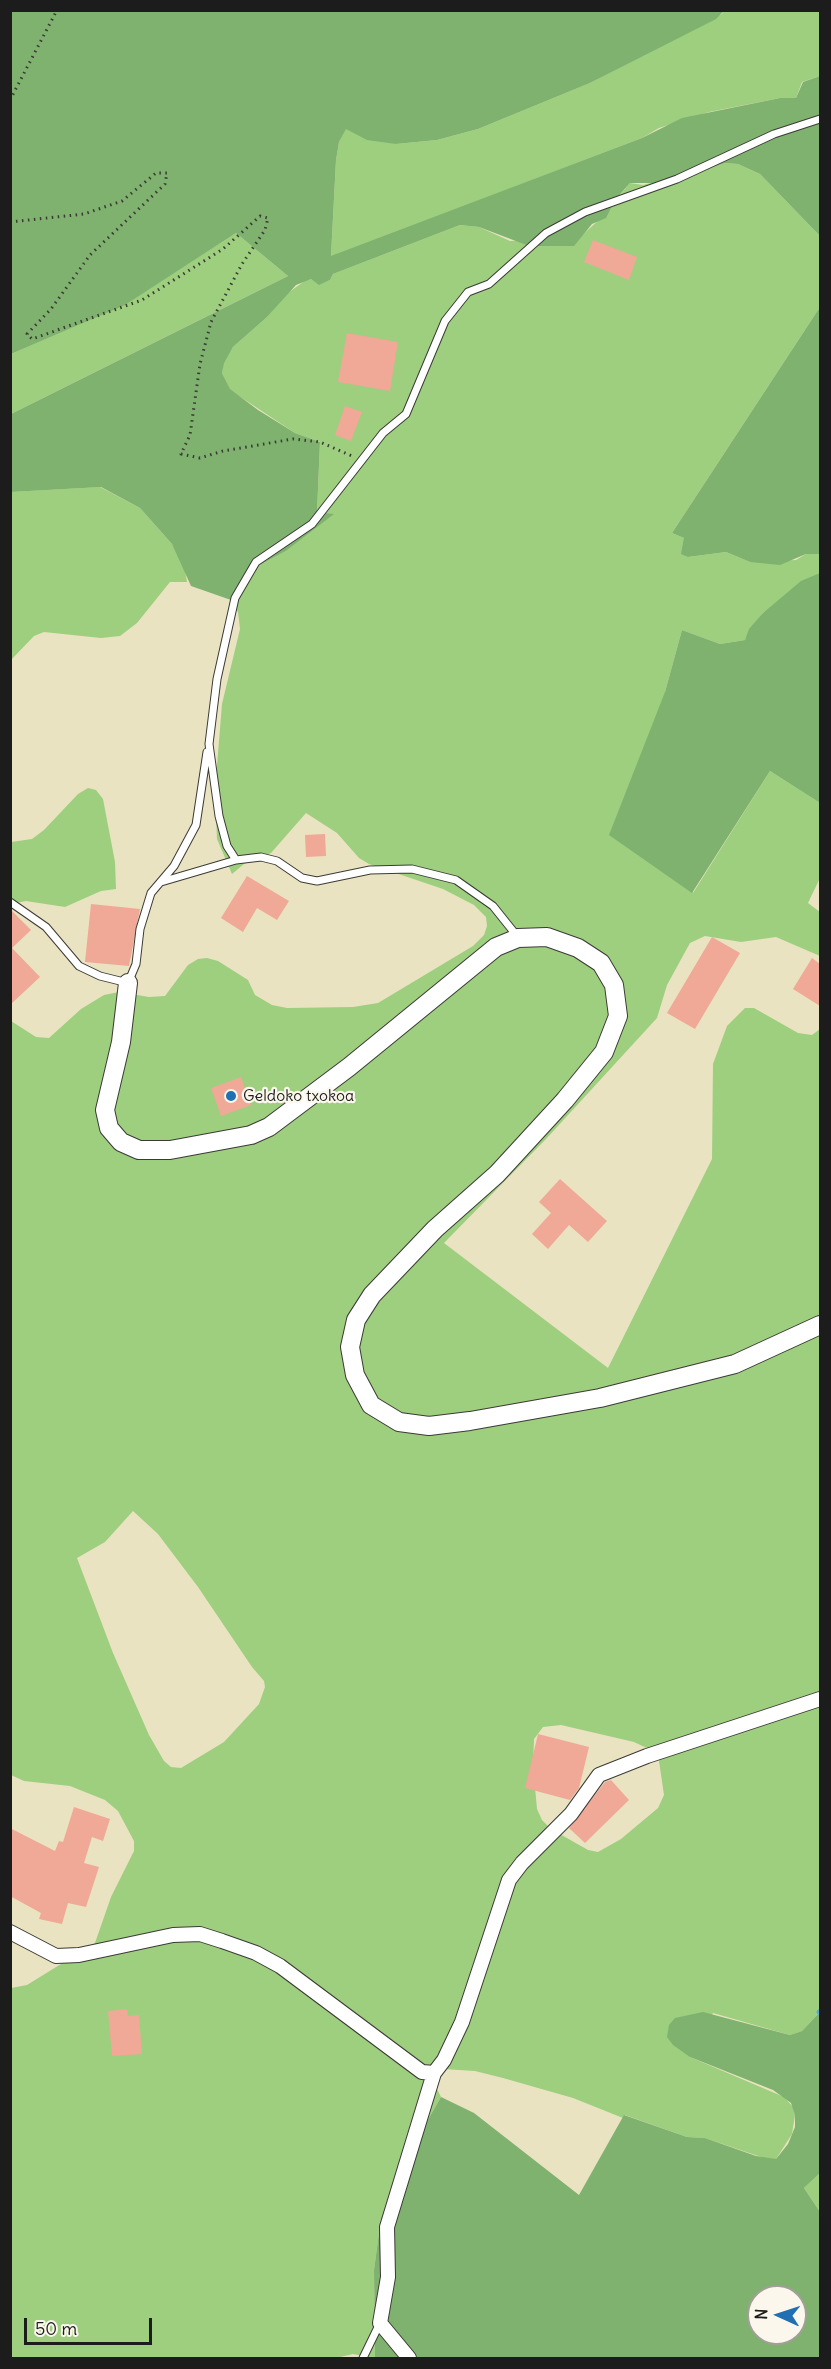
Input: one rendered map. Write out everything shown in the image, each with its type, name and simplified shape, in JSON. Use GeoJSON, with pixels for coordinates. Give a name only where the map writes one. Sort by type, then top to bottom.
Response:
{"type":"FeatureCollection","features":[{"type":"Feature","properties":{"kind":"street"},"geometry":{"type":"LineString","coordinates":[[128,983],[121,1042],[105,1110],[109,1128],[121,1142],[139,1150],[170,1150],[251,1135],[269,1127],[349,1067],[496,947],[518,938],[547,937],[578,948],[601,963],[614,986],[618,1016],[604,1052],[565,1100],[497,1174],[435,1229],[372,1295],[356,1320],[350,1347],[355,1376],[371,1405],[399,1422],[429,1426],[600,1398],[735,1364],[820,1326]]}},
{"type":"Feature","properties":{"kind":"street"},"geometry":{"type":"LineString","coordinates":[[409,2358],[380,2323],[388,2277],[387,2227],[434,2073],[444,2060],[462,2022],[509,1880],[522,1863],[571,1814],[599,1775],[647,1756],[820,1699]]}},
{"type":"Feature","properties":{"kind":"street"},"geometry":{"type":"LineString","coordinates":[[10,1932],[56,1956],[79,1955],[173,1935],[200,1934],[222,1941],[256,1953],[280,1966],[422,2072],[434,2073]]}},
{"type":"Feature","properties":{"kind":"lane"},"geometry":{"type":"LineString","coordinates":[[10,902],[46,927],[78,966],[100,976],[128,983],[136,964],[140,929],[151,893],[174,866],[196,825],[218,679],[235,598],[256,562],[312,524],[383,433],[406,414],[445,321],[468,292],[489,284],[546,233],[585,212],[677,179],[774,134],[820,119]]}},
{"type":"Feature","properties":{"kind":"lane"},"geometry":{"type":"LineString","coordinates":[[209,744],[219,816],[227,846],[236,860]]}},
{"type":"Feature","properties":{"kind":"lane"},"geometry":{"type":"LineString","coordinates":[[160,882],[236,860],[261,857],[277,861],[302,878],[317,881],[370,870],[412,869],[456,880],[493,906],[518,938]]}},
{"type":"Feature","properties":{"kind":"lane"},"geometry":{"type":"LineString","coordinates":[[363,2358],[380,2323]]}},
{"type":"Feature","properties":{"kind":"path"},"geometry":{"type":"LineString","coordinates":[[10,100],[57,10]]}},
{"type":"Feature","properties":{"kind":"path"},"geometry":{"type":"LineString","coordinates":[[10,222],[84,214],[122,201],[156,173],[167,173],[165,184],[90,255],[51,309],[27,334],[32,339],[142,300],[224,249],[260,216],[268,218],[265,230],[242,264],[211,322],[200,364],[190,435],[182,454],[200,458],[223,451],[293,439],[320,442],[363,460]]}},
{"type":"Feature","properties":{"kind":"green space"},"geometry":{"type":"Polygon","coordinates":[[[11,11],[724,11],[716,19],[590,83],[478,129],[437,140],[396,144],[367,140],[346,129],[339,142],[336,160],[331,256],[642,138],[682,118],[780,98],[796,98],[803,82],[820,76],[820,236],[760,174],[738,164],[725,163],[663,183],[630,183],[615,200],[606,218],[592,224],[574,246],[529,246],[479,227],[460,225],[333,274],[330,280],[319,285],[311,279],[296,285],[266,318],[233,347],[224,363],[222,373],[230,389],[258,410],[295,433],[320,442],[317,512],[334,514],[286,551],[254,568],[231,600],[191,586],[172,544],[140,508],[101,487],[11,492],[11,414],[288,276],[236,233],[125,305],[11,354],[11,11]]]}},
{"type":"Feature","properties":{"kind":"green space"},"geometry":{"type":"Polygon","coordinates":[[[724,11],[820,11],[820,76],[802,82],[796,98],[780,98],[709,112],[659,128],[642,138],[331,257],[336,160],[339,142],[346,128],[396,144],[437,140],[478,129],[590,83],[724,11]]]}},
{"type":"Feature","properties":{"kind":"green space"},"geometry":{"type":"Polygon","coordinates":[[[725,163],[738,164],[760,174],[820,236],[820,307],[672,533],[684,538],[688,557],[726,552],[750,562],[796,560],[806,554],[820,554],[820,573],[763,613],[745,640],[720,644],[682,630],[665,692],[693,893],[770,771],[820,803],[820,878],[808,903],[820,912],[820,956],[776,937],[741,942],[705,936],[690,943],[667,985],[657,1018],[546,1139],[444,1243],[608,1368],[712,1159],[713,1064],[727,1026],[745,1008],[754,1008],[798,1033],[812,1035],[820,1029],[820,2012],[802,2031],[790,2035],[713,2013],[690,2057],[784,2097],[793,2107],[795,2115],[792,2134],[776,2159],[767,2159],[705,2138],[687,2137],[625,2115],[623,2118],[573,2098],[503,2078],[475,2071],[443,2069],[434,2083],[441,2097],[395,2177],[381,2218],[374,2270],[375,2358],[353,2354],[336,2358],[11,2358],[11,1988],[27,1985],[95,1943],[111,1897],[134,1851],[134,1841],[118,1811],[105,1800],[70,1786],[24,1781],[11,1775],[11,1021],[36,1037],[49,1038],[81,1009],[104,995],[119,992],[149,997],[165,996],[188,965],[198,959],[207,958],[218,961],[248,980],[255,995],[272,1005],[287,1008],[353,1007],[378,1003],[473,946],[484,935],[487,926],[486,917],[474,905],[443,889],[369,864],[359,858],[337,833],[306,813],[271,853],[244,864],[232,874],[217,839],[215,790],[222,704],[240,629],[238,612],[231,600],[254,568],[286,551],[333,514],[317,513],[320,442],[295,433],[230,390],[222,373],[223,363],[233,347],[266,318],[285,295],[306,280],[311,279],[320,284],[330,280],[333,274],[460,225],[479,227],[510,241],[579,238],[600,219],[630,183],[643,185],[725,163]],[[133,1511],[105,1542],[77,1558],[113,1653],[149,1735],[164,1761],[171,1767],[181,1768],[224,1742],[259,1704],[265,1687],[264,1681],[158,1534],[133,1511]],[[561,1725],[543,1727],[534,1739],[533,1766],[537,1809],[542,1820],[551,1829],[588,1850],[598,1852],[621,1839],[658,1808],[664,1795],[659,1761],[651,1750],[634,1742],[561,1725]]]}},
{"type":"Feature","properties":{"kind":"green space"},"geometry":{"type":"Polygon","coordinates":[[[236,233],[288,276],[11,414],[11,354],[124,305],[236,233]]]}},
{"type":"Feature","properties":{"kind":"green space"},"geometry":{"type":"Polygon","coordinates":[[[820,307],[820,554],[806,554],[780,565],[750,562],[726,552],[688,557],[681,554],[684,538],[672,533],[820,307]]]}},
{"type":"Feature","properties":{"kind":"green space"},"geometry":{"type":"Polygon","coordinates":[[[100,487],[140,508],[172,544],[184,564],[187,582],[170,582],[137,623],[120,636],[101,638],[44,632],[34,636],[11,660],[10,492],[100,487]]]}},
{"type":"Feature","properties":{"kind":"green space"},"geometry":{"type":"Polygon","coordinates":[[[820,573],[820,803],[770,771],[692,893],[609,835],[665,692],[682,630],[720,644],[745,640],[749,629],[763,613],[801,581],[820,573]]]}},
{"type":"Feature","properties":{"kind":"green space"},"geometry":{"type":"Polygon","coordinates":[[[88,788],[96,790],[103,799],[115,862],[116,889],[101,891],[65,907],[26,901],[11,904],[11,842],[32,839],[44,830],[78,794],[88,788]]]}},
{"type":"Feature","properties":{"kind":"green space"},"geometry":{"type":"Polygon","coordinates":[[[703,2012],[790,2035],[802,2031],[820,2012],[820,2173],[804,2188],[820,2212],[820,2358],[375,2358],[374,2270],[381,2218],[395,2177],[441,2097],[474,2113],[579,2195],[624,2115],[687,2137],[705,2138],[756,2156],[776,2159],[788,2144],[795,2127],[795,2115],[791,2103],[773,2090],[690,2057],[673,2045],[667,2037],[669,2025],[675,2018],[703,2012]]]}},
{"type":"Feature","properties":{"kind":"green space"},"geometry":{"type":"Polygon","coordinates":[[[820,2173],[820,2212],[804,2188],[820,2173]]]}},
{"type":"Feature","properties":{"kind":"building"},"geometry":{"type":"Polygon","coordinates":[[[593,240],[637,257],[629,280],[584,262],[593,240]]]}},
{"type":"Feature","properties":{"kind":"building"},"geometry":{"type":"Polygon","coordinates":[[[347,333],[398,342],[390,391],[338,382],[347,333]]]}},
{"type":"Feature","properties":{"kind":"building"},"geometry":{"type":"Polygon","coordinates":[[[345,406],[362,412],[351,441],[335,435],[345,406]]]}},
{"type":"Feature","properties":{"kind":"building"},"geometry":{"type":"Polygon","coordinates":[[[325,834],[326,856],[306,857],[305,835],[325,834]]]}},
{"type":"Feature","properties":{"kind":"building"},"geometry":{"type":"Polygon","coordinates":[[[247,876],[289,901],[277,920],[257,908],[243,932],[221,918],[247,876]]]}},
{"type":"Feature","properties":{"kind":"building"},"geometry":{"type":"Polygon","coordinates":[[[91,904],[140,909],[129,966],[85,962],[91,904]]]}},
{"type":"Feature","properties":{"kind":"building"},"geometry":{"type":"Polygon","coordinates":[[[10,909],[31,930],[12,948],[40,977],[10,1005],[10,909]]]}},
{"type":"Feature","properties":{"kind":"building"},"geometry":{"type":"Polygon","coordinates":[[[712,937],[740,953],[695,1029],[667,1013],[712,937]]]}},
{"type":"Feature","properties":{"kind":"building"},"geometry":{"type":"Polygon","coordinates":[[[812,958],[820,964],[820,1006],[793,989],[812,958]]]}},
{"type":"Feature","properties":{"kind":"building","name":"Geldoko txokoa"},"geometry":{"type":"Polygon","coordinates":[[[241,1077],[251,1105],[221,1116],[211,1088],[241,1077]]]}},
{"type":"Feature","properties":{"kind":"building"},"geometry":{"type":"Polygon","coordinates":[[[560,1179],[607,1221],[588,1242],[569,1225],[548,1249],[532,1234],[551,1213],[539,1202],[560,1179]]]}},
{"type":"Feature","properties":{"kind":"building"},"geometry":{"type":"Polygon","coordinates":[[[538,1734],[589,1747],[579,1788],[570,1800],[525,1788],[538,1734]]]}},
{"type":"Feature","properties":{"kind":"building"},"geometry":{"type":"Polygon","coordinates":[[[611,1780],[629,1800],[585,1843],[569,1828],[605,1782],[611,1780]]]}},
{"type":"Feature","properties":{"kind":"building"},"geometry":{"type":"Polygon","coordinates":[[[74,1807],[110,1819],[103,1841],[92,1837],[84,1863],[99,1867],[86,1907],[68,1903],[62,1924],[39,1919],[41,1913],[10,1896],[10,1828],[55,1851],[59,1841],[63,1842],[74,1807]]]}},
{"type":"Feature","properties":{"kind":"building"},"geometry":{"type":"Polygon","coordinates":[[[127,2009],[128,2016],[139,2015],[142,2054],[112,2056],[108,2011],[127,2009]]]}},
{"type":"Feature","properties":{"kind":"place","name":"Geldoko txokoa"},"geometry":{"type":"Point","coordinates":[231,1096]}}]}
